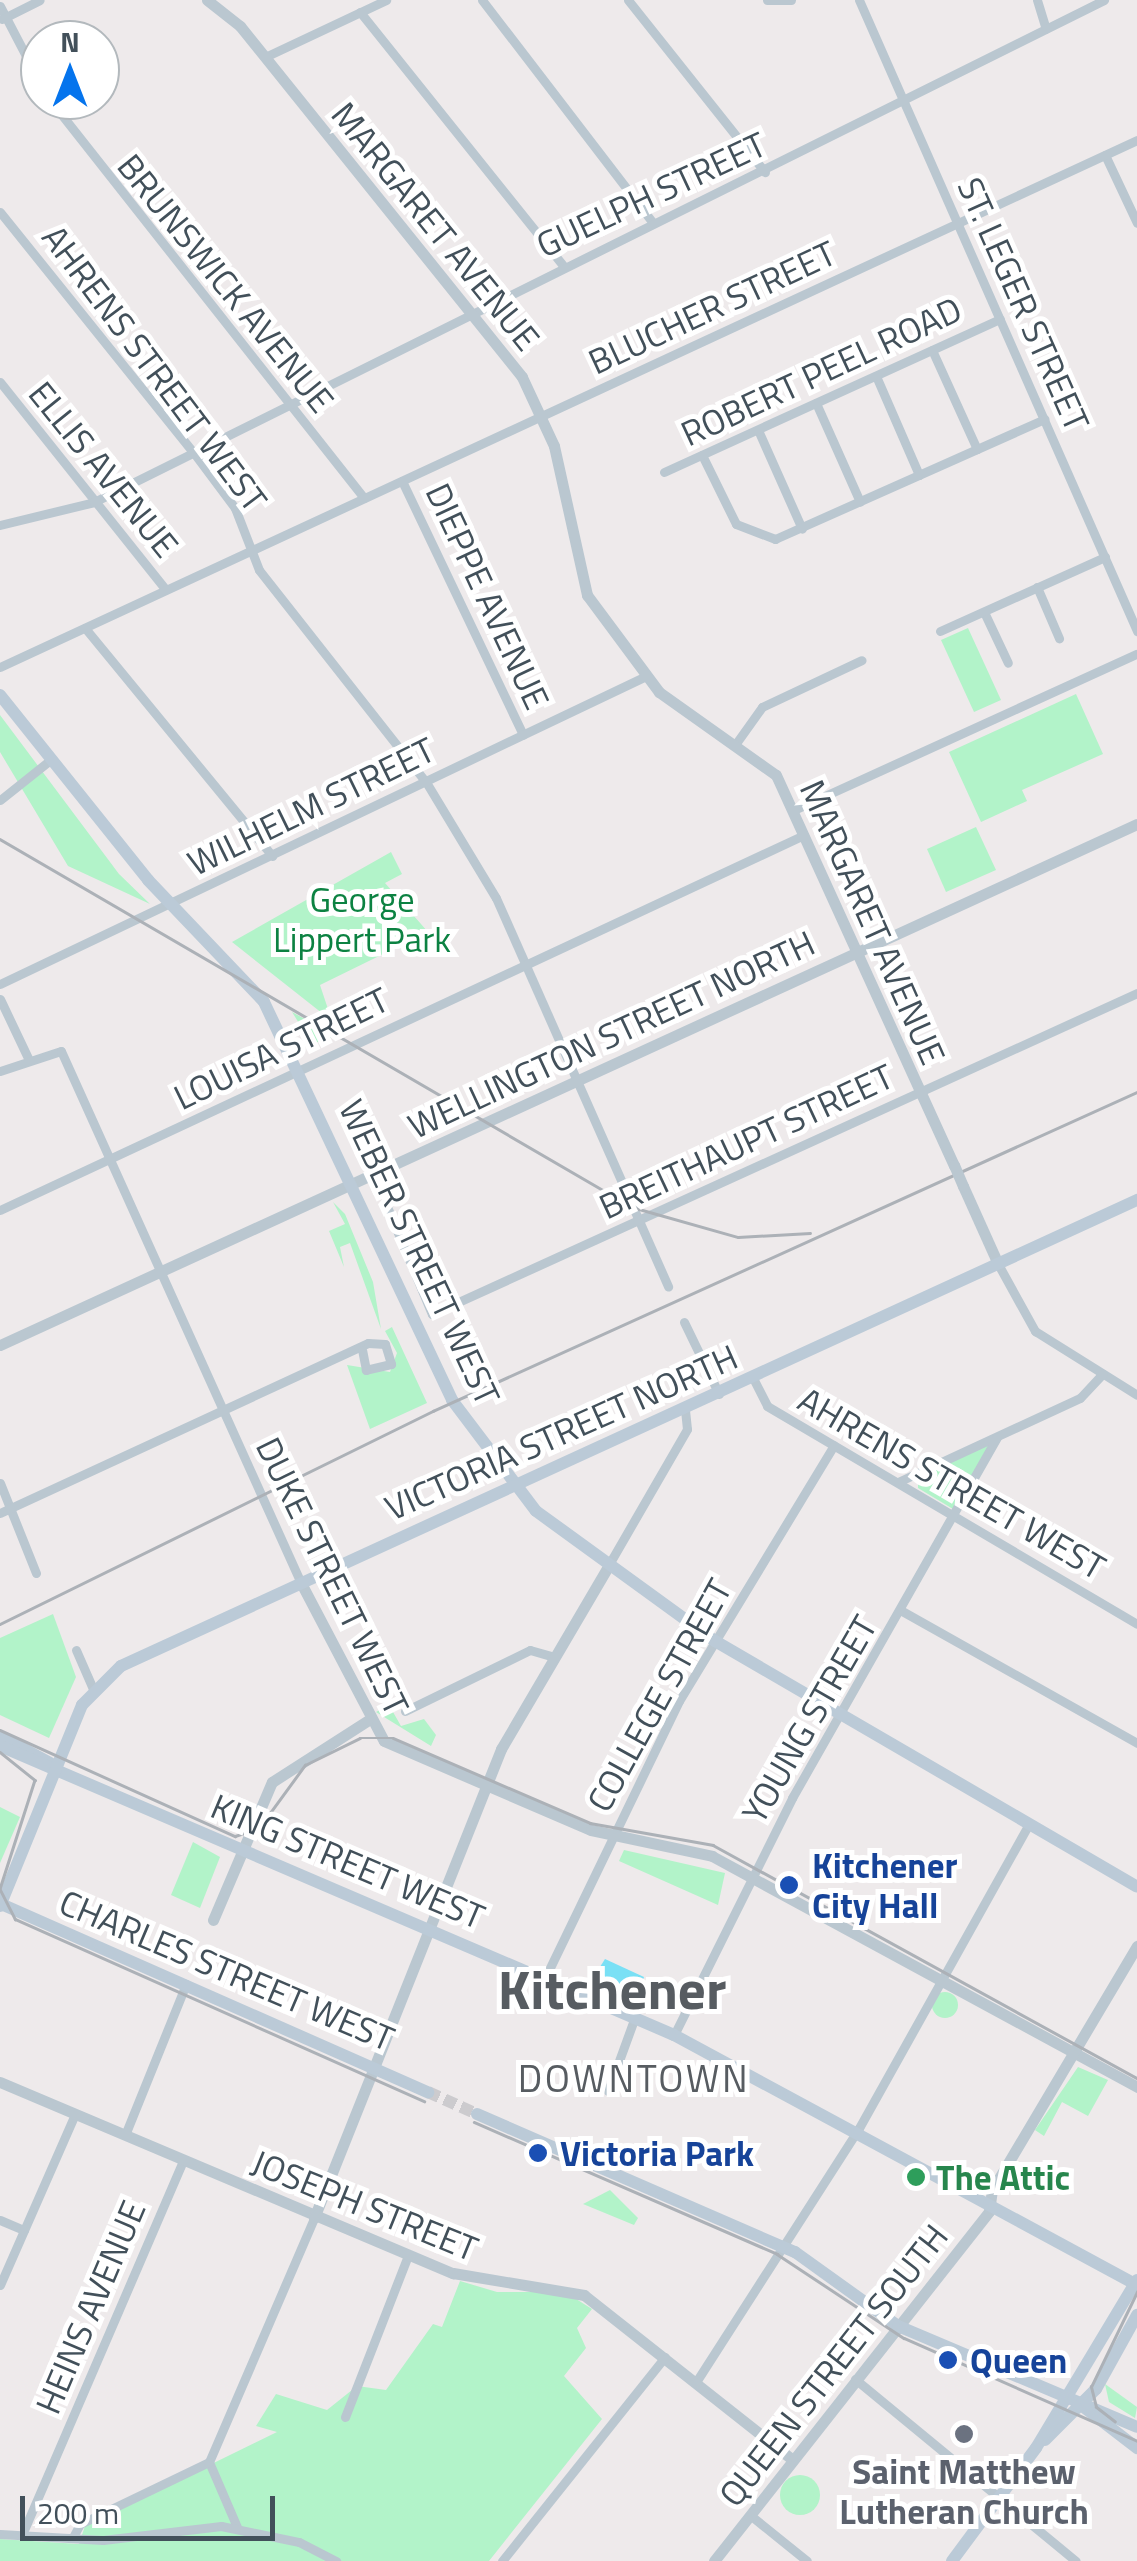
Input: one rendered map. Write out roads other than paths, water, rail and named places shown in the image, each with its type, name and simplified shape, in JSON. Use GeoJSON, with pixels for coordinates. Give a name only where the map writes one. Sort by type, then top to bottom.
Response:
{"type":"FeatureCollection","features":[{"type":"Feature","properties":{"kind":"main road","name":"WEBER STREET WEST"},"geometry":{"type":"LineString","coordinates":[[0,695],[49,761],[170,903],[257,993],[302,1070],[452,1400],[514,1487],[606,1568],[716,1641],[1137,1886]]}},
{"type":"Feature","properties":{"kind":"main road","name":"VICTORIA STREET NORTH"},"geometry":{"type":"LineString","coordinates":[[1,1905],[55,1768],[93,1688],[120,1666],[1137,1200]]}},
{"type":"Feature","properties":{"kind":"main road","name":"KING STREET WEST"},"geometry":{"type":"LineString","coordinates":[[0,1736],[55,1768]]}},
{"type":"Feature","properties":{"kind":"main road","name":"KING STREET WEST"},"geometry":{"type":"LineString","coordinates":[[0,1746],[674,2034],[859,2128],[1136,2283]]}},
{"type":"Feature","properties":{"kind":"main road","name":"CHARLES STREET WEST"},"geometry":{"type":"LineString","coordinates":[[1,1905],[428,2092]]}},
{"type":"Feature","properties":{"kind":"main road"},"geometry":{"type":"LineString","coordinates":[[477,2114],[783,2247],[898,2326],[1064,2399],[1102,2406],[1137,2427]]}},
{"type":"Feature","properties":{"kind":"main road"},"geometry":{"type":"LineString","coordinates":[[952,2561],[1036,2448],[1136,2283]]}},
{"type":"Feature","properties":{"kind":"main road"},"geometry":{"type":"LineString","coordinates":[[1036,2448],[1096,2389],[1137,2315]]}},
{"type":"Feature","properties":{"kind":"main road"},"geometry":{"type":"LineString","coordinates":[[1096,2389],[1102,2406]]}},
{"type":"Feature","properties":{"kind":"main road"},"geometry":{"type":"LineString","coordinates":[[1081,2405],[1137,2448]]}},
{"type":"Feature","properties":{"kind":"street"},"geometry":{"type":"LineString","coordinates":[[2,19],[40,0]]}},
{"type":"Feature","properties":{"kind":"street","name":"MARGARET AVENUE"},"geometry":{"type":"LineString","coordinates":[[207,0],[265,57],[466,310],[541,416],[588,595],[646,676],[672,704],[738,742],[776,775],[998,1264],[1034,1332],[1137,1395]]}},
{"type":"Feature","properties":{"kind":"street"},"geometry":{"type":"LineString","coordinates":[[265,57],[386,0]]}},
{"type":"Feature","properties":{"kind":"street"},"geometry":{"type":"LineString","coordinates":[[482,0],[654,223]]}},
{"type":"Feature","properties":{"kind":"street"},"geometry":{"type":"LineString","coordinates":[[628,0],[765,172]]}},
{"type":"Feature","properties":{"kind":"street"},"geometry":{"type":"LineString","coordinates":[[767,0],[791,0]]}},
{"type":"Feature","properties":{"kind":"street","name":"ST. LEGER STREET"},"geometry":{"type":"LineString","coordinates":[[859,0],[1137,632]]}},
{"type":"Feature","properties":{"kind":"street"},"geometry":{"type":"LineString","coordinates":[[1037,0],[1046,29]]}},
{"type":"Feature","properties":{"kind":"street","name":"GUELPH STREET"},"geometry":{"type":"LineString","coordinates":[[0,525],[94,502],[289,405],[466,310],[906,104],[1104,0]]}},
{"type":"Feature","properties":{"kind":"street"},"geometry":{"type":"LineString","coordinates":[[0,6],[2,19],[20,49]]}},
{"type":"Feature","properties":{"kind":"street"},"geometry":{"type":"LineString","coordinates":[[360,12],[563,266]]}},
{"type":"Feature","properties":{"kind":"street","name":"BRUNSWICK AVENUE"},"geometry":{"type":"LineString","coordinates":[[66,120],[364,498]]}},
{"type":"Feature","properties":{"kind":"street","name":"BLUCHER STREET"},"geometry":{"type":"LineString","coordinates":[[0,667],[1137,140]]}},
{"type":"Feature","properties":{"kind":"street"},"geometry":{"type":"LineString","coordinates":[[1105,155],[1137,222]]}},
{"type":"Feature","properties":{"kind":"street","name":"AHRENS STREET WEST"},"geometry":{"type":"LineString","coordinates":[[0,212],[194,453],[252,549],[259,570],[426,782],[524,962],[668,1287]]}},
{"type":"Feature","properties":{"kind":"street","name":"ROBERT PEEL ROAD"},"geometry":{"type":"LineString","coordinates":[[664,472],[1000,319]]}},
{"type":"Feature","properties":{"kind":"street"},"geometry":{"type":"LineString","coordinates":[[932,350],[977,449]]}},
{"type":"Feature","properties":{"kind":"street"},"geometry":{"type":"LineString","coordinates":[[876,376],[920,476]]}},
{"type":"Feature","properties":{"kind":"street","name":"ELLIS AVENUE"},"geometry":{"type":"LineString","coordinates":[[0,382],[165,589]]}},
{"type":"Feature","properties":{"kind":"street"},"geometry":{"type":"LineString","coordinates":[[816,403],[860,502]]}},
{"type":"Feature","properties":{"kind":"street"},"geometry":{"type":"LineString","coordinates":[[702,455],[736,524],[775,539],[1044,418]]}},
{"type":"Feature","properties":{"kind":"street"},"geometry":{"type":"LineString","coordinates":[[758,430],[802,528]]}},
{"type":"Feature","properties":{"kind":"street","name":"DIEPPE AVENUE"},"geometry":{"type":"LineString","coordinates":[[402,480],[524,736]]}},
{"type":"Feature","properties":{"kind":"street"},"geometry":{"type":"LineString","coordinates":[[940,631],[1104,557]]}},
{"type":"Feature","properties":{"kind":"street"},"geometry":{"type":"LineString","coordinates":[[1038,587],[1060,638]]}},
{"type":"Feature","properties":{"kind":"street"},"geometry":{"type":"LineString","coordinates":[[984,612],[1008,663]]}},
{"type":"Feature","properties":{"kind":"street"},"geometry":{"type":"LineString","coordinates":[[86,628],[272,856]]}},
{"type":"Feature","properties":{"kind":"street"},"geometry":{"type":"LineString","coordinates":[[794,810],[1137,654]]}},
{"type":"Feature","properties":{"kind":"street"},"geometry":{"type":"LineString","coordinates":[[738,742],[762,706],[862,660]]}},
{"type":"Feature","properties":{"kind":"street","name":"WILHELM STREET"},"geometry":{"type":"LineString","coordinates":[[0,984],[646,676]]}},
{"type":"Feature","properties":{"kind":"street"},"geometry":{"type":"LineString","coordinates":[[0,800],[49,761]]}},
{"type":"Feature","properties":{"kind":"street","name":"WELLINGTON STREET NORTH"},"geometry":{"type":"LineString","coordinates":[[0,1345],[1137,824]]}},
{"type":"Feature","properties":{"kind":"street","name":"LOUISA STREET"},"geometry":{"type":"LineString","coordinates":[[0,1210],[804,834]]}},
{"type":"Feature","properties":{"kind":"street","name":"BREITHAUPT STREET"},"geometry":{"type":"LineString","coordinates":[[432,1314],[1137,993]]}},
{"type":"Feature","properties":{"kind":"street"},"geometry":{"type":"LineString","coordinates":[[0,999],[28,1058],[0,1071]]}},
{"type":"Feature","properties":{"kind":"street","name":"DUKE STREET WEST"},"geometry":{"type":"LineString","coordinates":[[28,1058],[62,1050],[300,1584],[367,1721],[384,1741],[614,1835],[701,1852],[1137,2087]]}},
{"type":"Feature","properties":{"kind":"street","name":"WEBER STREET WEST"},"geometry":{"type":"LineString","coordinates":[[388,1209],[432,1314]]}},
{"type":"Feature","properties":{"kind":"street"},"geometry":{"type":"LineString","coordinates":[[684,1322],[718,1394]]}},
{"type":"Feature","properties":{"kind":"street"},"geometry":{"type":"LineString","coordinates":[[4,1511],[362,1350]]}},
{"type":"Feature","properties":{"kind":"street"},"geometry":{"type":"LineString","coordinates":[[898,1482],[1080,1398],[1102,1374]]}},
{"type":"Feature","properties":{"kind":"street","name":"AHRENS STREET WEST"},"geometry":{"type":"LineString","coordinates":[[754,1378],[764,1402],[1137,1624]]}},
{"type":"Feature","properties":{"kind":"street"},"geometry":{"type":"LineString","coordinates":[[73,2537],[80,2524],[208,2462],[314,2218],[486,1785],[554,1656],[688,1429],[685,1409]]}},
{"type":"Feature","properties":{"kind":"street","name":"YOUNG STREET"},"geometry":{"type":"LineString","coordinates":[[674,2034],[752,1877],[840,1715],[958,1518],[997,1437]]}},
{"type":"Feature","properties":{"kind":"street","name":"COLLEGE STREET"},"geometry":{"type":"LineString","coordinates":[[545,1978],[614,1835],[716,1641],[834,1445]]}},
{"type":"Feature","properties":{"kind":"street"},"geometry":{"type":"LineString","coordinates":[[0,1483],[4,1511],[36,1573]]}},
{"type":"Feature","properties":{"kind":"street"},"geometry":{"type":"LineString","coordinates":[[902,1612],[1137,1742]]}},
{"type":"Feature","properties":{"kind":"street"},"geometry":{"type":"LineString","coordinates":[[76,1650],[93,1688]]}},
{"type":"Feature","properties":{"kind":"street"},"geometry":{"type":"LineString","coordinates":[[405,1711],[530,1650],[554,1656]]}},
{"type":"Feature","properties":{"kind":"street"},"geometry":{"type":"LineString","coordinates":[[213,1920],[242,1847],[286,1766],[367,1721]]}},
{"type":"Feature","properties":{"kind":"street"},"geometry":{"type":"LineString","coordinates":[[696,2382],[859,2128],[1028,1825]]}},
{"type":"Feature","properties":{"kind":"street","name":"QUEEN STREET SOUTH"},"geometry":{"type":"LineString","coordinates":[[714,2561],[898,2326],[990,2200],[1137,1946]]}},
{"type":"Feature","properties":{"kind":"street"},"geometry":{"type":"LineString","coordinates":[[125,2135],[186,1984]]}},
{"type":"Feature","properties":{"kind":"street"},"geometry":{"type":"LineString","coordinates":[[608,2090],[636,2018]]}},
{"type":"Feature","properties":{"kind":"street","name":"JOSEPH STREET"},"geometry":{"type":"LineString","coordinates":[[0,2082],[408,2255],[494,2284],[584,2295],[792,2459]]}},
{"type":"Feature","properties":{"kind":"street"},"geometry":{"type":"LineString","coordinates":[[0,2285],[75,2114]]}},
{"type":"Feature","properties":{"kind":"street","name":"HEINS AVENUE"},"geometry":{"type":"LineString","coordinates":[[24,2530],[183,2161]]}},
{"type":"Feature","properties":{"kind":"street"},"geometry":{"type":"LineString","coordinates":[[0,2220],[24,2230]]}},
{"type":"Feature","properties":{"kind":"street"},"geometry":{"type":"LineString","coordinates":[[345,2417],[408,2255]]}},
{"type":"Feature","properties":{"kind":"street"},"geometry":{"type":"LineString","coordinates":[[502,2561],[665,2357]]}},
{"type":"Feature","properties":{"kind":"street"},"geometry":{"type":"LineString","coordinates":[[855,2379],[874,2399],[1076,2561]]}},
{"type":"Feature","properties":{"kind":"street"},"geometry":{"type":"LineString","coordinates":[[208,2462],[237,2527]]}},
{"type":"Feature","properties":{"kind":"street"},"geometry":{"type":"LineString","coordinates":[[750,2515],[807,2561]]}},
{"type":"Feature","properties":{"kind":"street"},"geometry":{"type":"LineString","coordinates":[[0,2534],[24,2530],[73,2537],[237,2527],[336,2561]]}},
{"type":"Feature","properties":{"kind":"water"},"geometry":{"type":"Polygon","coordinates":[[[605,1959],[644,1977],[636,1999],[593,1978],[605,1959]]]}},
{"type":"Feature","properties":{"kind":"tunnel"},"geometry":{"type":"LineString","coordinates":[[428,2092],[477,2114]]}},
{"type":"Feature","properties":{"kind":"tram line"},"geometry":{"type":"LineString","coordinates":[[0,1730],[235,1836],[259,1828],[305,1765],[360,1738],[393,1738],[590,1823],[713,1845],[1137,2078]]}},
{"type":"Feature","properties":{"kind":"tram line"},"geometry":{"type":"LineString","coordinates":[[0,1752],[35,1780],[0,1889],[15,1919],[424,2101]]}},
{"type":"Feature","properties":{"kind":"tram line"},"geometry":{"type":"LineString","coordinates":[[474,2122],[777,2254],[904,2338],[1137,2441]]}},
{"type":"Feature","properties":{"kind":"tram line"},"geometry":{"type":"LineString","coordinates":[[1115,2422],[1096,2407],[1091,2387],[1137,2292]]}},
{"type":"Feature","properties":{"kind":"railway"},"geometry":{"type":"LineString","coordinates":[[0,839],[632,1207],[738,1237],[810,1233]]}},
{"type":"Feature","properties":{"kind":"railway"},"geometry":{"type":"LineString","coordinates":[[0,1624],[433,1411],[1137,1092]]}},
{"type":"Feature","properties":{"kind":"place","name":"Kitchener City Hall"},"geometry":{"type":"Point","coordinates":[789,1885]}},
{"type":"Feature","properties":{"kind":"place","name":"Victoria Park"},"geometry":{"type":"Point","coordinates":[538,2153]}},
{"type":"Feature","properties":{"kind":"place","name":"The Attic"},"geometry":{"type":"Point","coordinates":[916,2177]}},
{"type":"Feature","properties":{"kind":"place","name":"Queen"},"geometry":{"type":"Point","coordinates":[948,2360]}},
{"type":"Feature","properties":{"kind":"place","name":"Saint Matthew Lutheran Church"},"geometry":{"type":"Point","coordinates":[964,2434]}},
{"type":"Feature","properties":{"kind":"district","name":"Kitchener"},"geometry":{"type":"Point","coordinates":[612,1989]}},
{"type":"Feature","properties":{"kind":"district","name":"DOWNTOWN"},"geometry":{"type":"Point","coordinates":[634,2079]}},
{"type":"Feature","properties":{"kind":"park label","name":"George Lippert Park"},"geometry":{"type":"Point","coordinates":[362,919]}}]}
